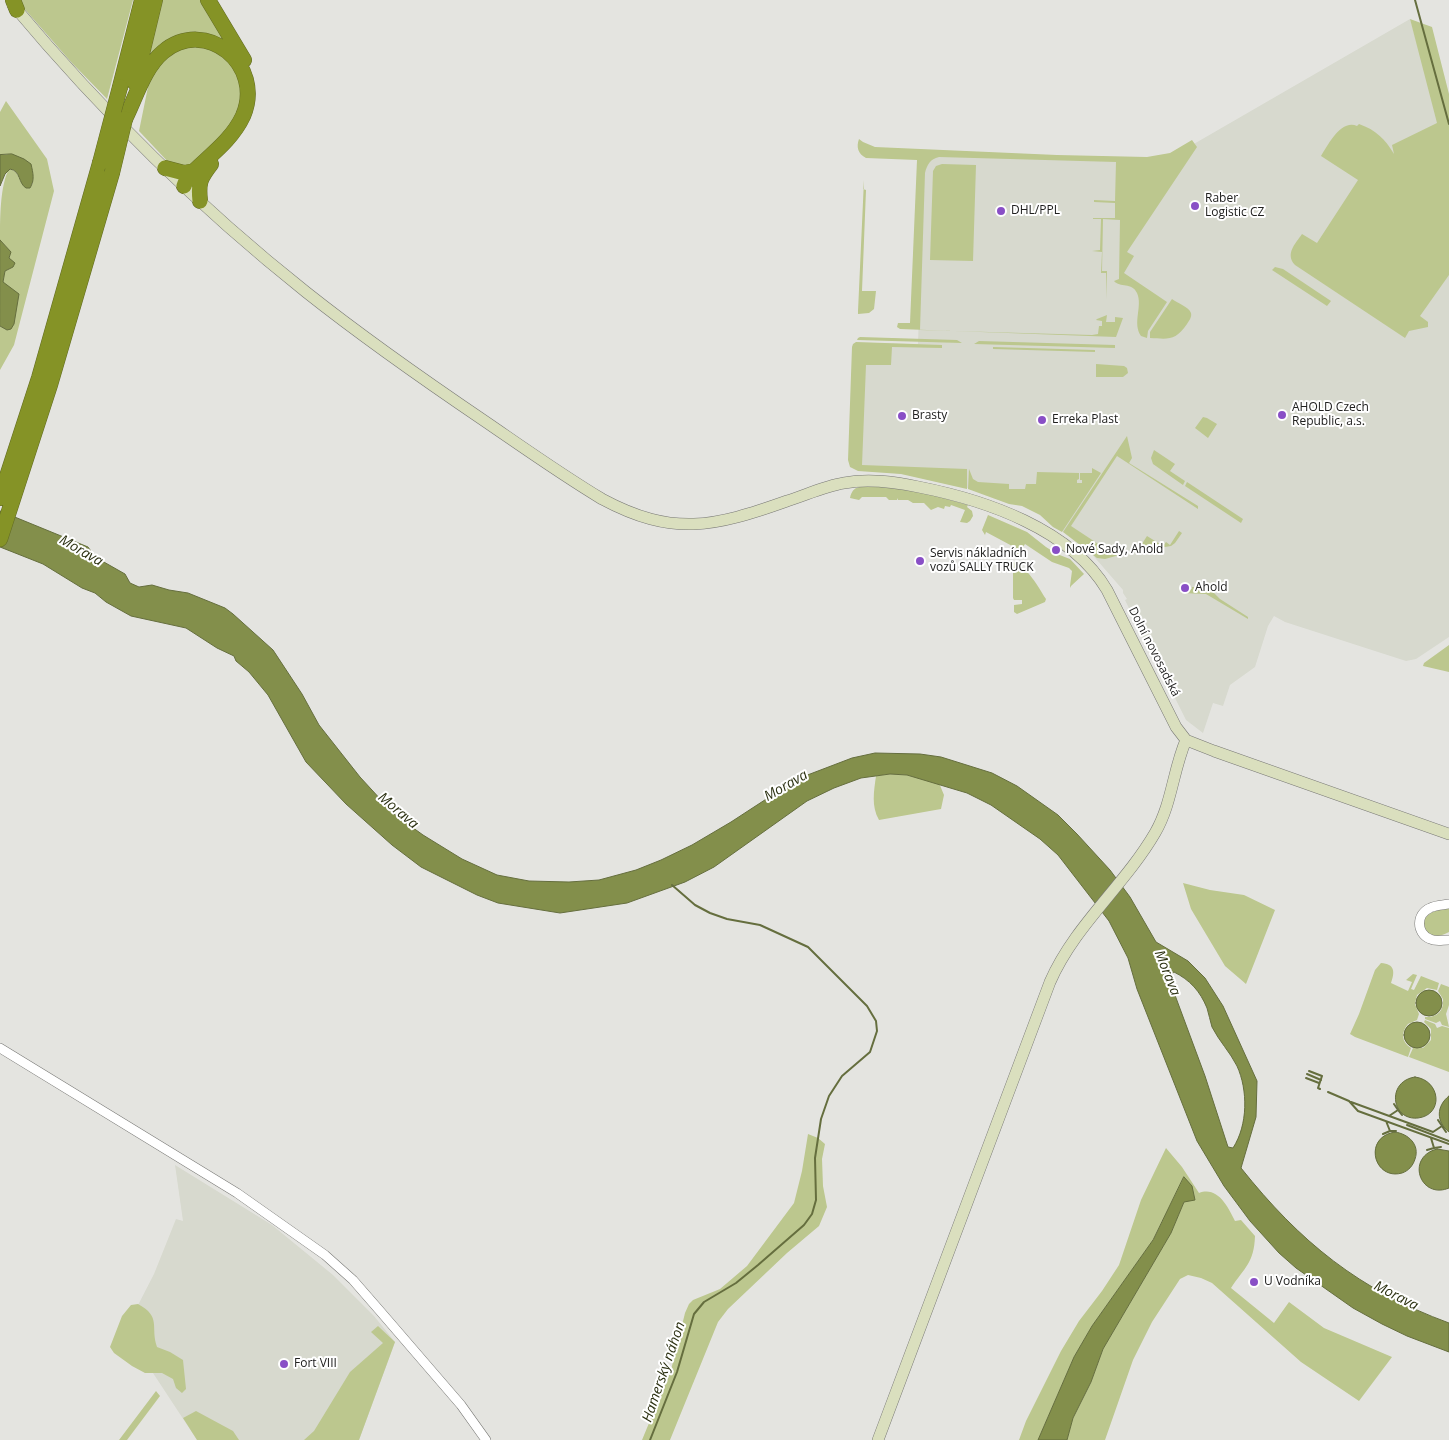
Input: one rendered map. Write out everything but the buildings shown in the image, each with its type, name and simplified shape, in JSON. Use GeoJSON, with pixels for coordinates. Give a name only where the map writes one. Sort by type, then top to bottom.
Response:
{"type":"FeatureCollection","features":[{"type":"Feature","properties":{"kind":"highway"},"geometry":{"type":"LineString","coordinates":[[0,539],[42,369],[129,95],[156,0]]}},
{"type":"Feature","properties":{"kind":"highway"},"geometry":{"type":"LineString","coordinates":[[200,201],[199,172],[245,121],[251,107],[253,94],[251,77],[246,63],[208,0]]}},
{"type":"Feature","properties":{"kind":"highway"},"geometry":{"type":"LineString","coordinates":[[106,168],[126,119],[140,4]]}},
{"type":"Feature","properties":{"kind":"highway"},"geometry":{"type":"LineString","coordinates":[[129,95],[152,63],[162,53],[178,43],[193,40],[218,45],[235,58],[241,66],[247,83],[248,99],[246,108],[230,136],[199,172],[194,183],[184,186]]}},
{"type":"Feature","properties":{"kind":"highway"},"geometry":{"type":"LineString","coordinates":[[165,168],[184,173],[199,172]]}},
{"type":"Feature","properties":{"kind":"highway"},"geometry":{"type":"LineString","coordinates":[[0,498],[16,470]]}},
{"type":"Feature","properties":{"kind":"main road","name":"Dolní novosadská"},"geometry":{"type":"LineString","coordinates":[[13,3],[87,88],[165,168],[280,272],[370,341],[582,487],[626,511],[670,524],[711,523],[742,517],[844,483],[872,481],[895,483],[958,495],[1004,512],[1044,532],[1070,549],[1085,561],[1102,582],[1176,727],[1186,740]]}},
{"type":"Feature","properties":{"kind":"main road"},"geometry":{"type":"LineString","coordinates":[[878,1440],[1059,960],[1076,935],[1134,862],[1160,823],[1186,740],[1449,834]]}},
{"type":"Feature","properties":{"kind":"street"},"geometry":{"type":"LineString","coordinates":[[1449,904],[1428,908],[1422,915],[1419,926],[1428,938],[1436,941],[1449,940]]}},
{"type":"Feature","properties":{"kind":"street"},"geometry":{"type":"LineString","coordinates":[[0,1048],[237,1193],[325,1255],[353,1280],[387,1318],[461,1405],[486,1440]]}},
{"type":"Feature","properties":{"kind":"shaded area"},"geometry":{"type":"Polygon","coordinates":[[[19,0],[133,0],[107,99],[71,62],[22,6],[19,0]]]}},
{"type":"Feature","properties":{"kind":"shaded area"},"geometry":{"type":"Polygon","coordinates":[[[163,0],[201,0],[208,15],[228,45],[218,38],[200,33],[149,58],[163,0]]]}},
{"type":"Feature","properties":{"kind":"shaded area"},"geometry":{"type":"Polygon","coordinates":[[[1410,19],[1449,157],[1449,637],[1416,659],[1406,661],[1285,622],[1274,616],[1268,626],[1255,667],[1230,685],[1223,706],[1213,703],[1203,733],[1186,720],[1167,682],[1165,682],[1125,600],[1127,599],[1123,590],[1080,543],[1053,525],[1041,514],[1022,504],[937,479],[859,468],[863,343],[918,344],[924,154],[1152,161],[1154,167],[1410,19]]]}},
{"type":"Feature","properties":{"kind":"shaded area"},"geometry":{"type":"Polygon","coordinates":[[[1410,19],[1432,27],[1449,94],[1449,275],[1420,316],[1428,322],[1428,327],[1409,331],[1405,338],[1295,265],[1292,261],[1291,253],[1302,234],[1317,243],[1358,180],[1321,156],[1340,130],[1351,125],[1357,126],[1359,124],[1365,126],[1380,136],[1394,154],[1392,145],[1437,123],[1410,19]]]}},
{"type":"Feature","properties":{"kind":"shaded area"},"geometry":{"type":"Polygon","coordinates":[[[207,45],[241,71],[241,114],[192,170],[170,164],[139,131],[149,82],[154,70],[176,49],[207,45]]]}},
{"type":"Feature","properties":{"kind":"shaded area"},"geometry":{"type":"Polygon","coordinates":[[[6,101],[47,159],[54,191],[14,345],[0,370],[0,326],[7,330],[3,282],[5,271],[13,267],[9,258],[11,252],[0,240],[1,203],[4,184],[9,169],[17,174],[26,188],[30,188],[33,183],[7,154],[0,155],[0,112],[6,101]]]}},
{"type":"Feature","properties":{"kind":"shaded area"},"geometry":{"type":"Polygon","coordinates":[[[859,139],[875,147],[1147,157],[1170,153],[1192,140],[1197,147],[1127,252],[1134,256],[1124,273],[1167,302],[1148,331],[1147,338],[1141,336],[1138,331],[1139,298],[1137,293],[1132,287],[1114,281],[1119,279],[1120,220],[1103,219],[1102,271],[1107,271],[1106,299],[1106,273],[1101,273],[1102,252],[1092,251],[1100,250],[1101,219],[1093,218],[1115,218],[1115,203],[1094,202],[1094,200],[1115,201],[1116,162],[939,157],[931,161],[925,173],[920,330],[900,329],[897,327],[898,323],[910,323],[917,160],[866,158],[858,150],[859,139]]]}},
{"type":"Feature","properties":{"kind":"shaded area"},"geometry":{"type":"Polygon","coordinates":[[[942,164],[976,165],[973,261],[930,260],[933,171],[936,166],[942,164]]]}},
{"type":"Feature","properties":{"kind":"shaded area"},"geometry":{"type":"Polygon","coordinates":[[[864,189],[866,190],[862,291],[876,291],[874,309],[869,313],[858,314],[858,311],[864,189]]]}},
{"type":"Feature","properties":{"kind":"shaded area"},"geometry":{"type":"Polygon","coordinates":[[[1275,267],[1283,269],[1331,301],[1327,306],[1272,270],[1275,267]]]}},
{"type":"Feature","properties":{"kind":"shaded area"},"geometry":{"type":"Polygon","coordinates":[[[1172,299],[1190,311],[1191,317],[1179,334],[1171,338],[1150,338],[1150,332],[1172,299]]]}},
{"type":"Feature","properties":{"kind":"shaded area"},"geometry":{"type":"Polygon","coordinates":[[[1107,315],[1106,322],[1115,322],[1115,317],[1123,318],[1116,337],[953,331],[1092,335],[1098,334],[1099,326],[1102,326],[1102,321],[1097,319],[1107,315]]]}},
{"type":"Feature","properties":{"kind":"shaded area"},"geometry":{"type":"Polygon","coordinates":[[[860,337],[957,340],[962,343],[857,340],[860,337]]]}},
{"type":"Feature","properties":{"kind":"shaded area"},"geometry":{"type":"Polygon","coordinates":[[[979,341],[1115,345],[1115,348],[974,344],[979,341]]]}},
{"type":"Feature","properties":{"kind":"shaded area"},"geometry":{"type":"Polygon","coordinates":[[[856,342],[942,345],[942,348],[892,347],[891,365],[866,365],[862,465],[967,469],[967,489],[901,474],[858,471],[850,467],[848,460],[852,347],[856,342]]]}},
{"type":"Feature","properties":{"kind":"shaded area"},"geometry":{"type":"Polygon","coordinates":[[[993,347],[1095,350],[1095,352],[993,349],[993,347]]]}},
{"type":"Feature","properties":{"kind":"shaded area"},"geometry":{"type":"Polygon","coordinates":[[[1096,364],[1124,366],[1127,368],[1128,373],[1123,377],[1096,377],[1096,364]]]}},
{"type":"Feature","properties":{"kind":"shaded area"},"geometry":{"type":"Polygon","coordinates":[[[1203,417],[1217,424],[1208,438],[1195,428],[1203,417]]]}},
{"type":"Feature","properties":{"kind":"shaded area"},"geometry":{"type":"Polygon","coordinates":[[[1127,436],[1132,458],[1129,463],[1198,506],[1198,509],[1117,456],[1071,526],[1115,555],[1118,551],[1123,554],[1105,559],[1097,558],[1063,532],[1127,436]]]}},
{"type":"Feature","properties":{"kind":"shaded area"},"geometry":{"type":"Polygon","coordinates":[[[1154,450],[1175,464],[1170,471],[1185,481],[1183,485],[1153,464],[1151,458],[1154,450]]]}},
{"type":"Feature","properties":{"kind":"shaded area"},"geometry":{"type":"Polygon","coordinates":[[[1092,468],[1101,473],[1062,532],[1053,527],[1040,515],[1022,506],[1009,504],[968,489],[969,469],[973,479],[978,482],[1009,484],[1009,489],[1025,489],[1026,484],[1036,484],[1037,472],[1079,473],[1077,483],[1082,483],[1080,473],[1092,473],[1092,468]]]}},
{"type":"Feature","properties":{"kind":"shaded area"},"geometry":{"type":"Polygon","coordinates":[[[1187,482],[1243,519],[1241,523],[1185,486],[1187,482]]]}},
{"type":"Feature","properties":{"kind":"shaded area"},"geometry":{"type":"Polygon","coordinates":[[[874,486],[922,493],[968,505],[967,507],[972,511],[973,516],[967,523],[960,522],[965,510],[951,505],[950,507],[945,506],[944,509],[938,507],[931,510],[924,503],[913,503],[908,500],[898,500],[898,498],[897,500],[889,500],[886,497],[862,497],[859,500],[850,498],[853,490],[856,488],[874,486]]]}},
{"type":"Feature","properties":{"kind":"shaded area"},"geometry":{"type":"Polygon","coordinates":[[[988,515],[1027,532],[1057,554],[1070,559],[1084,574],[1071,588],[1070,586],[1072,571],[1069,568],[1052,562],[1025,544],[1018,555],[1013,554],[1014,547],[986,532],[985,535],[982,530],[988,515]]]}},
{"type":"Feature","properties":{"kind":"shaded area"},"geometry":{"type":"Polygon","coordinates":[[[1179,531],[1182,533],[1171,546],[1129,553],[1133,547],[1138,550],[1147,536],[1163,546],[1166,542],[1170,545],[1179,531]]]}},
{"type":"Feature","properties":{"kind":"shaded area"},"geometry":{"type":"Polygon","coordinates":[[[1013,562],[1028,573],[1046,599],[1045,602],[1017,614],[1014,612],[1014,605],[1022,604],[1022,600],[1014,600],[1013,598],[1013,562]]]}},
{"type":"Feature","properties":{"kind":"shaded area"},"geometry":{"type":"Polygon","coordinates":[[[1192,587],[1208,587],[1220,599],[1248,617],[1248,619],[1206,594],[1181,593],[1181,590],[1192,589],[1192,587]]]}},
{"type":"Feature","properties":{"kind":"shaded area"},"geometry":{"type":"Polygon","coordinates":[[[1449,645],[1449,672],[1423,666],[1424,663],[1449,645]]]}},
{"type":"Feature","properties":{"kind":"shaded area"},"geometry":{"type":"Polygon","coordinates":[[[890,774],[907,775],[939,783],[944,795],[941,809],[879,820],[874,804],[876,776],[890,774]]]}},
{"type":"Feature","properties":{"kind":"shaded area"},"geometry":{"type":"Polygon","coordinates":[[[1183,883],[1210,890],[1244,895],[1275,910],[1246,984],[1225,966],[1191,909],[1183,883]]]}},
{"type":"Feature","properties":{"kind":"shaded area"},"geometry":{"type":"Polygon","coordinates":[[[1449,908],[1449,932],[1437,936],[1425,932],[1423,921],[1428,915],[1434,911],[1449,908]]]}},
{"type":"Feature","properties":{"kind":"shaded area"},"geometry":{"type":"Polygon","coordinates":[[[1381,963],[1389,965],[1393,969],[1391,983],[1408,991],[1412,982],[1406,980],[1413,974],[1417,975],[1411,989],[1414,990],[1421,976],[1439,983],[1437,990],[1427,988],[1417,995],[1415,1004],[1419,1014],[1417,1020],[1408,1024],[1403,1034],[1405,1043],[1411,1048],[1408,1057],[1350,1034],[1375,970],[1381,963]]]}},
{"type":"Feature","properties":{"kind":"shaded area"},"geometry":{"type":"Polygon","coordinates":[[[1441,984],[1449,987],[1449,1005],[1446,1014],[1449,1027],[1442,1025],[1440,1021],[1436,1023],[1425,1019],[1425,1017],[1436,1015],[1441,1010],[1443,999],[1438,991],[1441,984]]]}},
{"type":"Feature","properties":{"kind":"shaded area"},"geometry":{"type":"Polygon","coordinates":[[[1425,1020],[1435,1024],[1437,1028],[1442,1026],[1449,1028],[1449,1072],[1409,1057],[1413,1048],[1423,1048],[1431,1040],[1431,1029],[1424,1022],[1425,1020]]]}},
{"type":"Feature","properties":{"kind":"shaded area"},"geometry":{"type":"Polygon","coordinates":[[[808,1134],[818,1138],[825,1144],[822,1159],[823,1186],[827,1207],[819,1226],[787,1253],[728,1309],[718,1322],[670,1440],[642,1440],[671,1370],[689,1304],[693,1300],[720,1289],[747,1266],[794,1203],[808,1134]]]}},
{"type":"Feature","properties":{"kind":"shaded area"},"geometry":{"type":"Polygon","coordinates":[[[1166,1148],[1182,1167],[1199,1193],[1212,1192],[1217,1195],[1226,1204],[1235,1221],[1241,1220],[1255,1236],[1251,1259],[1231,1288],[1274,1323],[1289,1302],[1324,1328],[1392,1357],[1359,1401],[1301,1362],[1212,1283],[1188,1275],[1180,1279],[1152,1322],[1133,1360],[1105,1440],[1067,1440],[1073,1418],[1091,1382],[1103,1349],[1171,1233],[1192,1186],[1162,1221],[1153,1240],[1092,1326],[1074,1357],[1038,1440],[1019,1440],[1026,1421],[1061,1351],[1079,1321],[1119,1265],[1141,1200],[1166,1148]]]}},
{"type":"Feature","properties":{"kind":"shaded area"},"geometry":{"type":"Polygon","coordinates":[[[175,1165],[272,1225],[333,1275],[374,1316],[395,1342],[359,1440],[197,1440],[151,1370],[118,1344],[154,1274],[176,1219],[183,1221],[175,1165]]]}},
{"type":"Feature","properties":{"kind":"shaded area"},"geometry":{"type":"Polygon","coordinates":[[[138,1304],[150,1313],[153,1318],[157,1347],[183,1360],[186,1389],[182,1393],[176,1388],[173,1379],[162,1373],[145,1373],[114,1353],[110,1347],[122,1316],[131,1305],[138,1304]]]}},
{"type":"Feature","properties":{"kind":"shaded area"},"geometry":{"type":"Polygon","coordinates":[[[378,1326],[395,1342],[359,1440],[304,1440],[314,1431],[350,1372],[383,1343],[371,1332],[378,1326]]]}},
{"type":"Feature","properties":{"kind":"shaded area"},"geometry":{"type":"Polygon","coordinates":[[[156,1391],[160,1396],[127,1440],[119,1440],[156,1391]]]}},
{"type":"Feature","properties":{"kind":"shaded area"},"geometry":{"type":"Polygon","coordinates":[[[196,1411],[233,1431],[239,1440],[197,1440],[183,1418],[196,1411]]]}},
{"type":"Feature","properties":{"kind":"water"},"geometry":{"type":"Polygon","coordinates":[[[12,154],[31,164],[33,179],[30,188],[23,186],[16,172],[10,169],[5,174],[0,186],[0,155],[12,154]]]}},
{"type":"Feature","properties":{"kind":"water"},"geometry":{"type":"Polygon","coordinates":[[[0,240],[11,252],[9,258],[15,263],[13,267],[5,271],[3,282],[19,294],[14,324],[11,329],[7,330],[0,326],[0,240]]]}},
{"type":"Feature","properties":{"kind":"water","name":"Morava"},"geometry":{"type":"Polygon","coordinates":[[[0,511],[88,547],[95,557],[125,574],[130,583],[139,587],[152,585],[188,593],[225,608],[273,650],[302,694],[319,725],[360,777],[394,814],[423,835],[462,859],[497,875],[529,881],[569,882],[599,880],[636,870],[692,845],[797,779],[852,758],[875,753],[920,754],[941,757],[992,773],[1017,786],[1058,815],[1077,834],[1110,870],[1130,897],[1156,942],[1188,961],[1205,978],[1223,1006],[1257,1081],[1256,1117],[1241,1168],[1286,1219],[1333,1261],[1387,1295],[1449,1323],[1449,1352],[1407,1336],[1353,1308],[1296,1268],[1279,1253],[1250,1221],[1224,1186],[1197,1141],[1137,989],[1128,958],[1109,921],[1058,855],[1040,839],[991,805],[967,793],[907,775],[890,774],[861,778],[807,801],[714,867],[685,882],[627,903],[560,913],[498,903],[477,895],[421,867],[392,845],[346,804],[306,762],[268,695],[249,672],[236,661],[234,656],[217,648],[186,628],[131,616],[43,564],[0,547],[0,511]],[[1174,972],[1169,979],[1205,1076],[1228,1147],[1233,1148],[1242,1129],[1244,1118],[1245,1096],[1241,1075],[1212,1027],[1207,1008],[1201,996],[1190,982],[1174,972]]]}},
{"type":"Feature","properties":{"kind":"water"},"geometry":{"type":"Polygon","coordinates":[[[1429,990],[1438,994],[1442,1003],[1438,1012],[1429,1016],[1420,1012],[1416,1003],[1420,994],[1429,990]]]}},
{"type":"Feature","properties":{"kind":"water"},"geometry":{"type":"Polygon","coordinates":[[[1417,1022],[1426,1026],[1430,1035],[1426,1044],[1417,1048],[1408,1044],[1404,1035],[1408,1026],[1417,1022]]]}},
{"type":"Feature","properties":{"kind":"water"},"geometry":{"type":"Polygon","coordinates":[[[1415,1077],[1430,1084],[1436,1098],[1432,1111],[1426,1116],[1418,1118],[1409,1117],[1402,1113],[1395,1100],[1399,1086],[1406,1080],[1415,1077]]]}},
{"type":"Feature","properties":{"kind":"water"},"geometry":{"type":"Polygon","coordinates":[[[1449,1096],[1449,1132],[1442,1124],[1439,1114],[1442,1104],[1449,1096]]]}},
{"type":"Feature","properties":{"kind":"water"},"geometry":{"type":"Polygon","coordinates":[[[1395,1132],[1405,1135],[1412,1141],[1415,1145],[1416,1154],[1413,1164],[1408,1170],[1392,1174],[1384,1171],[1379,1165],[1375,1149],[1378,1142],[1385,1136],[1395,1132]]]}},
{"type":"Feature","properties":{"kind":"water"},"geometry":{"type":"Polygon","coordinates":[[[1437,1149],[1449,1151],[1449,1188],[1439,1190],[1430,1188],[1424,1183],[1420,1176],[1419,1168],[1421,1160],[1427,1153],[1437,1149]]]}},
{"type":"Feature","properties":{"kind":"water"},"geometry":{"type":"Polygon","coordinates":[[[1184,1177],[1192,1186],[1195,1200],[1184,1202],[1171,1233],[1103,1349],[1091,1382],[1073,1418],[1067,1440],[1038,1440],[1074,1357],[1092,1326],[1153,1240],[1184,1177]]]}},
{"type":"Feature","properties":{"kind":"waterway"},"geometry":{"type":"LineString","coordinates":[[1415,0],[1449,124]]}},
{"type":"Feature","properties":{"kind":"waterway","name":"Hamerský náhon"},"geometry":{"type":"LineString","coordinates":[[650,1440],[677,1372],[694,1314],[704,1302],[736,1283],[758,1265],[804,1225],[812,1214],[816,1200],[815,1158],[821,1119],[829,1096],[842,1076],[870,1052],[877,1031],[876,1021],[867,1006],[808,947],[760,925],[727,919],[710,913],[695,905],[672,885]]}},
{"type":"Feature","properties":{"kind":"waterway"},"geometry":{"type":"LineString","coordinates":[[1309,1071],[1322,1076],[1318,1088],[1320,1089]]}},
{"type":"Feature","properties":{"kind":"waterway"},"geometry":{"type":"LineString","coordinates":[[1307,1074],[1321,1080]]}},
{"type":"Feature","properties":{"kind":"waterway"},"geometry":{"type":"LineString","coordinates":[[1306,1078],[1319,1083]]}},
{"type":"Feature","properties":{"kind":"waterway"},"geometry":{"type":"LineString","coordinates":[[1328,1092],[1349,1101],[1358,1111],[1449,1144]]}},
{"type":"Feature","properties":{"kind":"waterway"},"geometry":{"type":"LineString","coordinates":[[1351,1102],[1433,1132],[1442,1126],[1446,1132]]}},
{"type":"Feature","properties":{"kind":"waterway"},"geometry":{"type":"LineString","coordinates":[[1394,1104],[1398,1110]]}},
{"type":"Feature","properties":{"kind":"waterway"},"geometry":{"type":"LineString","coordinates":[[1389,1116],[1398,1110],[1402,1115]]}},
{"type":"Feature","properties":{"kind":"waterway"},"geometry":{"type":"LineString","coordinates":[[1438,1120],[1442,1126]]}},
{"type":"Feature","properties":{"kind":"waterway"},"geometry":{"type":"LineString","coordinates":[[1386,1121],[1390,1131],[1396,1131]]}},
{"type":"Feature","properties":{"kind":"waterway"},"geometry":{"type":"LineString","coordinates":[[1407,1125],[1449,1141]]}},
{"type":"Feature","properties":{"kind":"waterway"},"geometry":{"type":"LineString","coordinates":[[1383,1134],[1390,1131]]}},
{"type":"Feature","properties":{"kind":"waterway"},"geometry":{"type":"LineString","coordinates":[[1427,1150],[1434,1148],[1431,1138]]}},
{"type":"Feature","properties":{"kind":"waterway"},"geometry":{"type":"LineString","coordinates":[[1434,1148],[1441,1147]]}},
{"type":"Feature","properties":{"kind":"place","name":"Raber Logistic CZ"},"geometry":{"type":"Point","coordinates":[1195,206]}},
{"type":"Feature","properties":{"kind":"place","name":"DHL/PPL"},"geometry":{"type":"Point","coordinates":[1001,211]}},
{"type":"Feature","properties":{"kind":"place","name":"AHOLD Czech Republic, a.s."},"geometry":{"type":"Point","coordinates":[1282,415]}},
{"type":"Feature","properties":{"kind":"place","name":"Brasty"},"geometry":{"type":"Point","coordinates":[902,416]}},
{"type":"Feature","properties":{"kind":"place","name":"Erreka Plast"},"geometry":{"type":"Point","coordinates":[1042,420]}},
{"type":"Feature","properties":{"kind":"place","name":"Nové Sady, Ahold"},"geometry":{"type":"Point","coordinates":[1056,550]}},
{"type":"Feature","properties":{"kind":"place","name":"Servis nákladních vozů SALLY TRUCK"},"geometry":{"type":"Point","coordinates":[920,561]}},
{"type":"Feature","properties":{"kind":"place","name":"Ahold"},"geometry":{"type":"Point","coordinates":[1185,588]}},
{"type":"Feature","properties":{"kind":"place","name":"U Vodníka"},"geometry":{"type":"Point","coordinates":[1254,1282]}},
{"type":"Feature","properties":{"kind":"place","name":"Fort VIII"},"geometry":{"type":"Point","coordinates":[284,1364]}}]}
